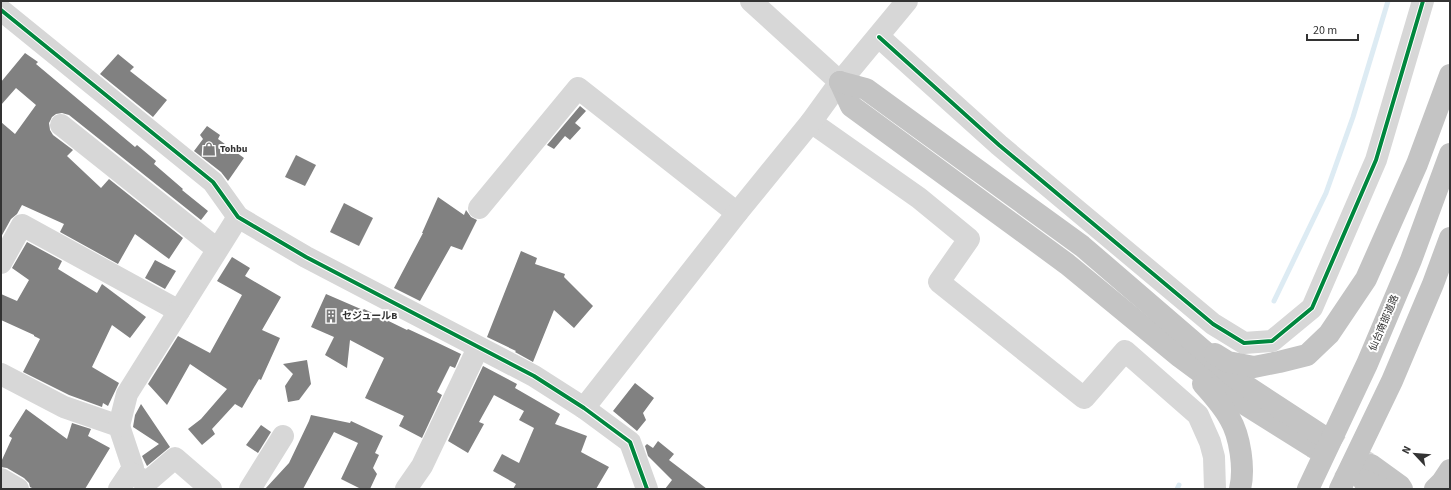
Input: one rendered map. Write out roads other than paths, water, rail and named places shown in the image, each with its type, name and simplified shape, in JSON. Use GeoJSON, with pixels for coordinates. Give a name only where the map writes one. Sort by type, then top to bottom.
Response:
{"type":"FeatureCollection","features":[{"type":"Feature","properties":{"kind":"highway"},"geometry":{"type":"LineString","coordinates":[[1186,349],[1228,362],[1254,367],[1306,355],[1329,334],[1366,280],[1417,164],[1450,75]]}},
{"type":"Feature","properties":{"kind":"highway"},"geometry":{"type":"LineString","coordinates":[[840,82],[851,106],[1186,349],[1238,400],[1317,441]]}},
{"type":"Feature","properties":{"kind":"highway","name":"仙台南部道路"},"geometry":{"type":"LineString","coordinates":[[1308,489],[1367,364],[1410,260],[1450,154]]}},
{"type":"Feature","properties":{"kind":"highway"},"geometry":{"type":"LineString","coordinates":[[1340,489],[1392,381],[1433,284],[1450,238]]}},
{"type":"Feature","properties":{"kind":"highway"},"geometry":{"type":"LineString","coordinates":[[1186,349],[1212,394],[1230,419],[1240,448],[1242,481],[1240,489]]}},
{"type":"Feature","properties":{"kind":"highway"},"geometry":{"type":"LineString","coordinates":[[1435,489],[1450,470]]}},
{"type":"Feature","properties":{"kind":"highway"},"geometry":{"type":"LineString","coordinates":[[1372,478],[1400,486],[1402,489]]}},
{"type":"Feature","properties":{"kind":"street"},"geometry":{"type":"LineString","coordinates":[[751,1],[840,82]]}},
{"type":"Feature","properties":{"kind":"street"},"geometry":{"type":"LineString","coordinates":[[584,408],[737,213],[811,122],[840,82],[879,37],[907,1]]}},
{"type":"Feature","properties":{"kind":"street"},"geometry":{"type":"LineString","coordinates":[[879,37],[999,145],[1213,324],[1244,343],[1272,341],[1312,308],[1376,160],[1423,1]]}},
{"type":"Feature","properties":{"kind":"street"},"geometry":{"type":"LineString","coordinates":[[1,10],[213,182],[238,217],[306,257],[534,376],[584,408],[630,442],[647,489]]}},
{"type":"Feature","properties":{"kind":"street"},"geometry":{"type":"LineString","coordinates":[[479,208],[578,88],[737,213]]}},
{"type":"Feature","properties":{"kind":"street"},"geometry":{"type":"LineString","coordinates":[[811,122],[919,198],[969,239],[939,282],[1084,398],[1125,351],[1198,415],[1210,442],[1214,457],[1214,489]]}},
{"type":"Feature","properties":{"kind":"street"},"geometry":{"type":"LineString","coordinates":[[61,125],[217,249]]}},
{"type":"Feature","properties":{"kind":"street"},"geometry":{"type":"LineString","coordinates":[[211,489],[175,458],[137,483],[119,426],[128,394],[238,217]]}},
{"type":"Feature","properties":{"kind":"street"},"geometry":{"type":"LineString","coordinates":[[1,263],[22,225],[179,311]]}},
{"type":"Feature","properties":{"kind":"street"},"geometry":{"type":"LineString","coordinates":[[406,489],[422,466],[478,348]]}},
{"type":"Feature","properties":{"kind":"street"},"geometry":{"type":"LineString","coordinates":[[1,374],[64,407],[119,426]]}},
{"type":"Feature","properties":{"kind":"street"},"geometry":{"type":"LineString","coordinates":[[250,489],[283,436]]}},
{"type":"Feature","properties":{"kind":"street"},"geometry":{"type":"LineString","coordinates":[[1,479],[18,489]]}},
{"type":"Feature","properties":{"kind":"waterway"},"geometry":{"type":"LineString","coordinates":[[1274,301],[1326,193],[1353,117],[1388,1]]}},
{"type":"Feature","properties":{"kind":"waterway"},"geometry":{"type":"LineString","coordinates":[[1177,489],[1179,485]]}},
{"type":"Feature","properties":{"kind":"tunnel"},"geometry":{"type":"LineString","coordinates":[[1321,435],[1371,465]]}},
{"type":"Feature","properties":{"kind":"tunnel"},"geometry":{"type":"LineString","coordinates":[[1313,447],[1363,480]]}},
{"type":"Feature","properties":{"kind":"place","name":"Tohbu"},"geometry":{"type":"Point","coordinates":[209,149]}},
{"type":"Feature","properties":{"kind":"place","name":"セジュールB"},"geometry":{"type":"Point","coordinates":[331,316]}}]}
